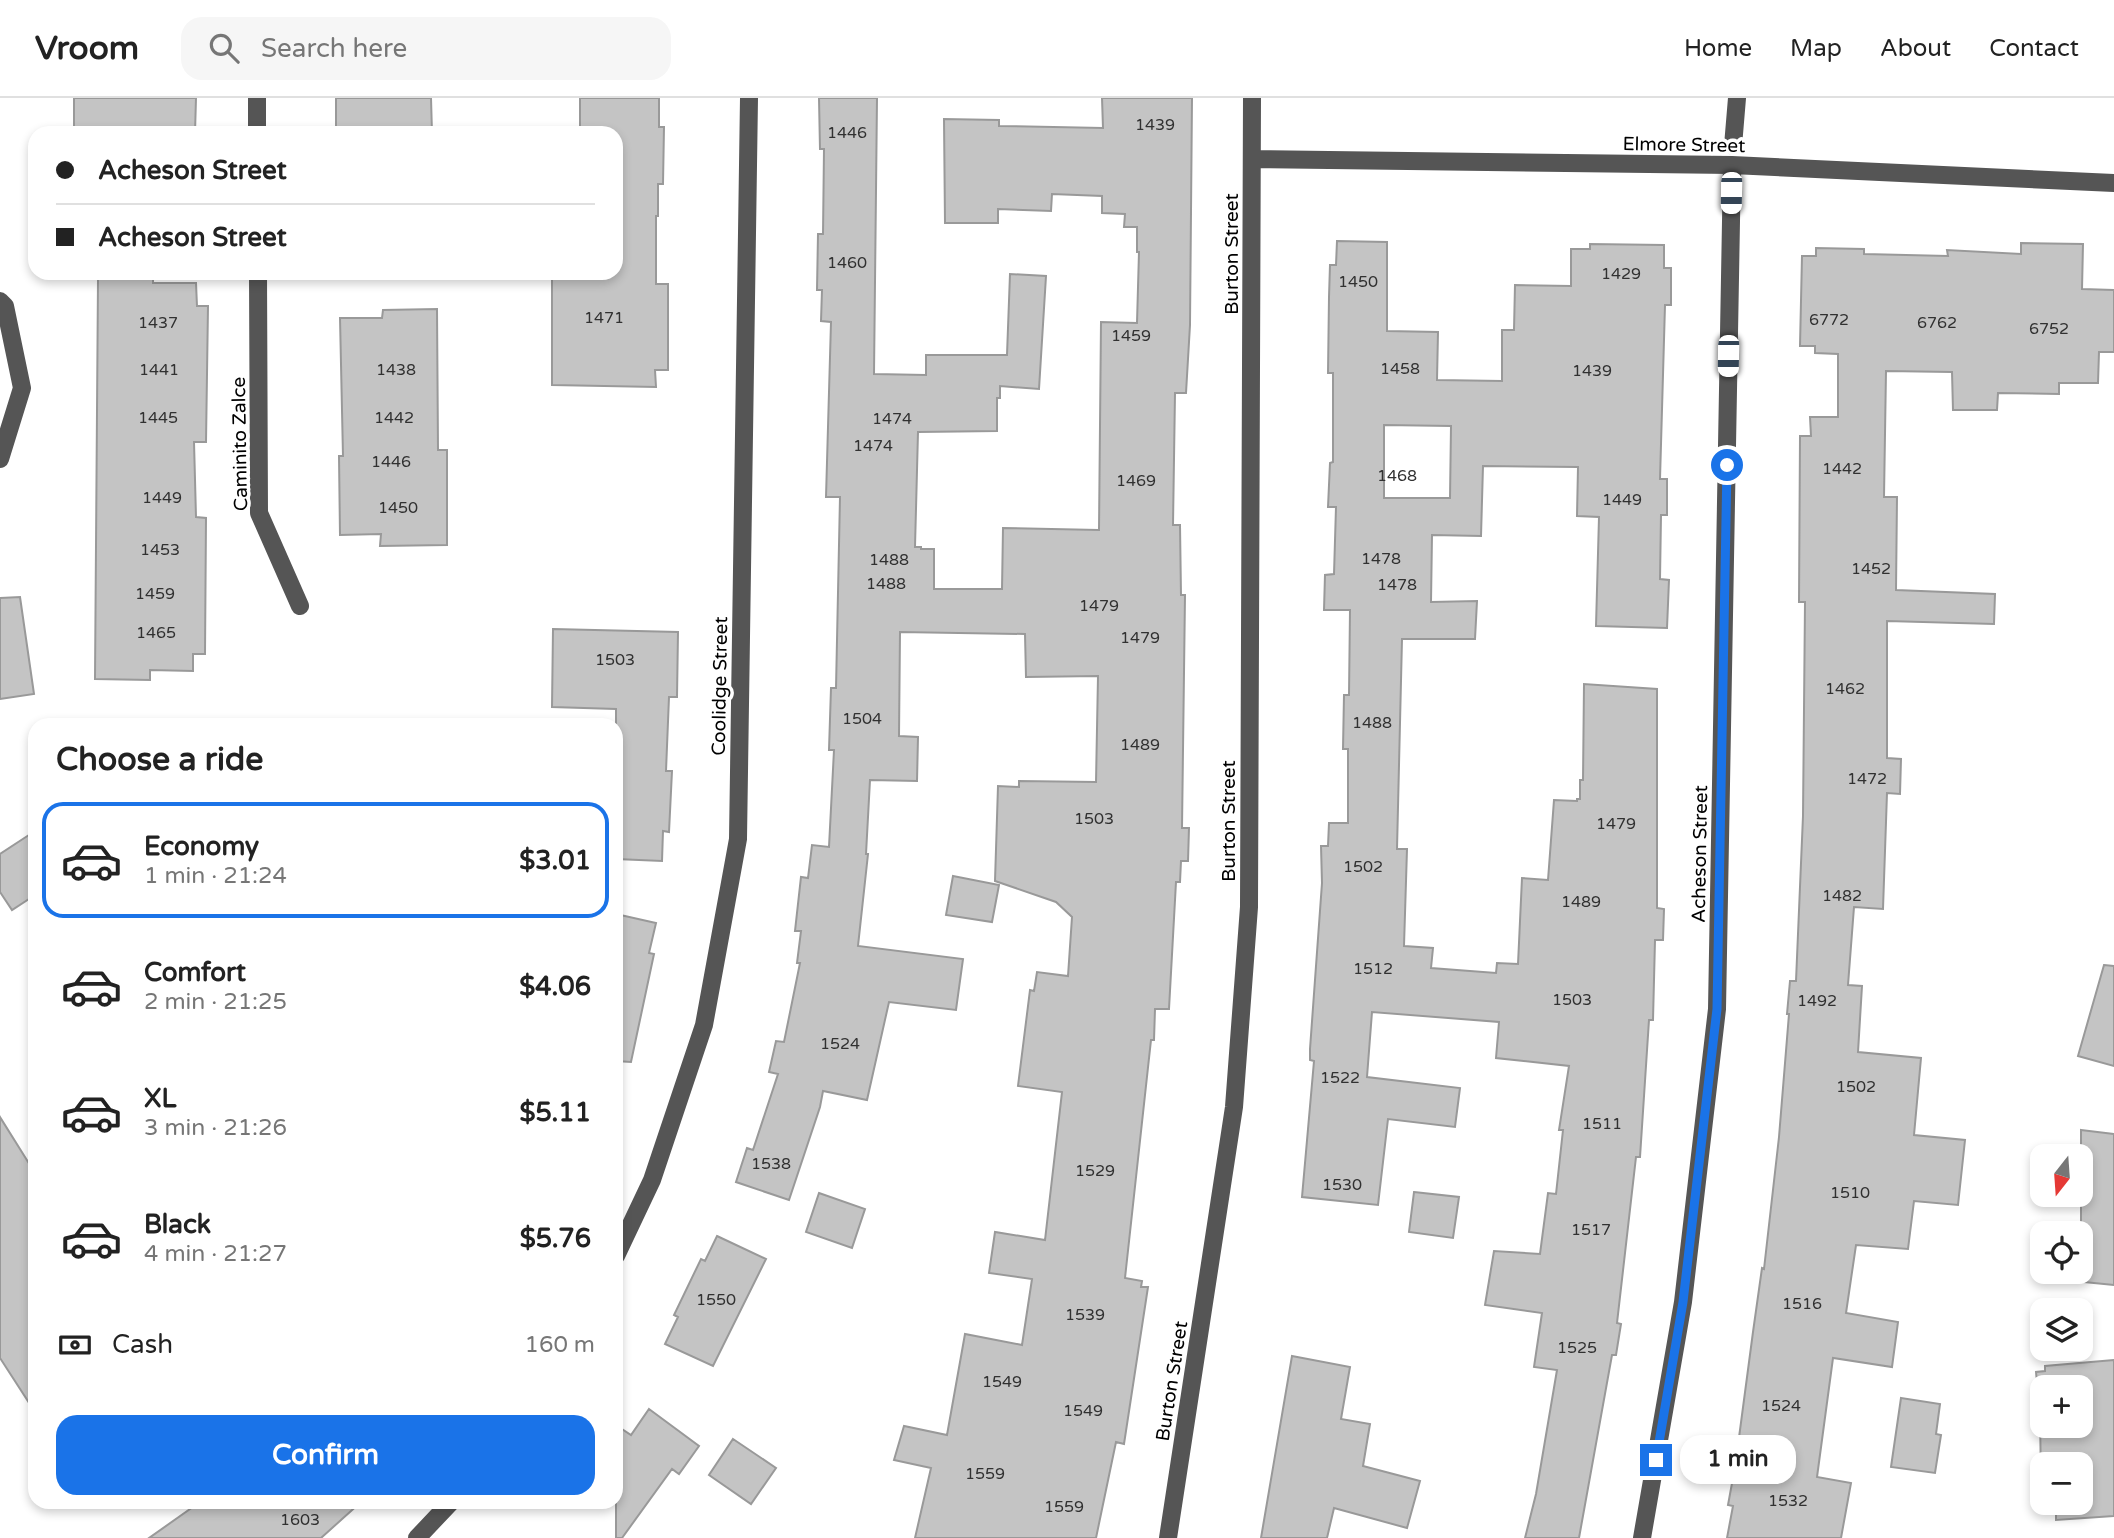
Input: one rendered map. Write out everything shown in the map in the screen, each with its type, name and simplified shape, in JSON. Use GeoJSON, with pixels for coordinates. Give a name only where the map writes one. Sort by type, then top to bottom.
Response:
{"type":"FeatureCollection","features":[{"type":"Feature","properties":{"kind":"street"},"geometry":{"type":"LineString","coordinates":[[257,98],[257,126]]}},
{"type":"Feature","properties":{"kind":"street","name":"Coolidge Street"},"geometry":{"type":"LineString","coordinates":[[623,1241],[652,1180],[704,1025],[738,839],[749,98]]}},
{"type":"Feature","properties":{"kind":"street","name":"Burton Street"},"geometry":{"type":"LineString","coordinates":[[1168,1538],[1234,1107],[1249,907],[1252,98]]}},
{"type":"Feature","properties":{"kind":"street"},"geometry":{"type":"LineString","coordinates":[[1733,146],[1737,98]]}},
{"type":"Feature","properties":{"kind":"street","name":"Elmore Street"},"geometry":{"type":"LineString","coordinates":[[1253,159],[1732,165],[2114,183]]}},
{"type":"Feature","properties":{"kind":"street","name":"Acheson Street"},"geometry":{"type":"LineString","coordinates":[[1642,1538],[1683,1302],[1717,1009],[1732,165]]}},
{"type":"Feature","properties":{"kind":"street","name":"Caminito Zalce"},"geometry":{"type":"LineString","coordinates":[[258,280],[259,513],[300,606]]}},
{"type":"Feature","properties":{"kind":"street"},"geometry":{"type":"LineString","coordinates":[[0,301],[5,306],[22,388],[0,459]]}},
{"type":"Feature","properties":{"kind":"street"},"geometry":{"type":"LineString","coordinates":[[417,1538],[444,1509]]}},
{"type":"Feature","properties":{"kind":"building"},"geometry":{"type":"Polygon","coordinates":[[[74,98],[196,98],[195,126],[74,126],[74,98]]]}},
{"type":"Feature","properties":{"kind":"building"},"geometry":{"type":"Polygon","coordinates":[[[336,98],[431,98],[432,126],[336,126],[336,98]]]}},
{"type":"Feature","properties":{"kind":"building"},"geometry":{"type":"Polygon","coordinates":[[[580,98],[659,98],[659,127],[664,127],[663,184],[658,184],[656,216],[656,284],[668,284],[668,370],[655,370],[656,387],[552,385],[552,280],[623,280],[623,126],[580,126],[580,98]]]}},
{"type":"Feature","properties":{"kind":"building"},"geometry":{"type":"Polygon","coordinates":[[[819,98],[877,98],[874,374],[926,375],[926,355],[1007,355],[1010,274],[1046,276],[1039,389],[1000,386],[1000,398],[997,398],[997,431],[918,432],[915,547],[934,549],[934,589],[1002,589],[1003,528],[1099,530],[1101,322],[1137,323],[1137,227],[1124,227],[1125,214],[1102,213],[1102,196],[1052,194],[1051,211],[998,209],[998,223],[945,223],[944,119],[999,120],[999,126],[1103,128],[1102,98],[1192,98],[1190,325],[1186,393],[1175,393],[1173,525],[1180,525],[1181,595],[1185,595],[1182,828],[1189,828],[1188,861],[1181,861],[1180,882],[1176,882],[1169,1009],[1155,1009],[1154,1040],[1151,1040],[1125,1278],[1142,1281],[1141,1287],[1148,1287],[1124,1444],[1116,1442],[1096,1538],[915,1538],[931,1468],[894,1460],[904,1426],[947,1435],[965,1334],[1022,1345],[1032,1279],[989,1273],[995,1232],[1045,1240],[1062,1092],[1018,1086],[1030,990],[1034,991],[1037,972],[1068,976],[1072,917],[1056,902],[995,881],[998,786],[1019,787],[1019,781],[1096,782],[1098,676],[1026,677],[1025,634],[900,632],[899,736],[918,737],[917,781],[870,780],[868,854],[858,946],[963,959],[956,1010],[889,1002],[867,1100],[823,1091],[789,1200],[736,1182],[747,1148],[753,1150],[778,1074],[769,1072],[776,1041],[784,1042],[800,963],[797,963],[801,931],[795,931],[801,877],[808,878],[812,845],[829,847],[834,750],[829,750],[831,688],[836,688],[840,497],[826,497],[831,322],[821,321],[822,290],[817,290],[818,234],[823,234],[824,149],[820,149],[819,98]]]}},
{"type":"Feature","properties":{"kind":"building"},"geometry":{"type":"Polygon","coordinates":[[[1337,241],[1387,242],[1387,331],[1438,332],[1437,380],[1502,381],[1502,330],[1514,330],[1515,285],[1571,286],[1571,249],[1590,249],[1590,244],[1664,245],[1664,268],[1671,268],[1671,305],[1665,305],[1660,479],[1667,479],[1667,515],[1661,515],[1660,579],[1669,580],[1667,628],[1596,626],[1599,517],[1577,516],[1578,467],[1483,466],[1481,536],[1432,535],[1431,602],[1477,601],[1475,639],[1402,639],[1397,849],[1407,849],[1404,946],[1433,948],[1431,968],[1496,973],[1497,963],[1518,964],[1522,878],[1548,880],[1554,800],[1580,799],[1580,780],[1583,780],[1584,684],[1657,689],[1657,908],[1664,909],[1663,940],[1655,940],[1653,1020],[1649,1020],[1640,1157],[1636,1157],[1617,1323],[1621,1324],[1616,1355],[1612,1355],[1579,1538],[1525,1538],[1536,1494],[1557,1370],[1534,1367],[1542,1313],[1485,1305],[1494,1251],[1540,1254],[1548,1193],[1556,1194],[1563,1130],[1559,1130],[1569,1066],[1496,1058],[1499,1022],[1372,1012],[1367,1077],[1460,1088],[1455,1127],[1388,1119],[1378,1205],[1302,1197],[1314,1061],[1310,1060],[1310,1049],[1322,883],[1321,846],[1328,846],[1329,823],[1348,823],[1348,749],[1343,749],[1344,695],[1349,695],[1350,610],[1324,610],[1325,575],[1334,574],[1336,507],[1328,507],[1330,463],[1333,462],[1333,373],[1328,373],[1330,265],[1336,265],[1337,241]],[[1384,425],[1384,498],[1450,498],[1451,426],[1384,425]]]}},
{"type":"Feature","properties":{"kind":"building"},"geometry":{"type":"Polygon","coordinates":[[[2021,243],[2083,244],[2082,289],[2114,290],[2114,352],[2099,352],[2098,383],[2059,383],[2059,394],[1998,393],[1997,410],[1953,410],[1952,372],[1886,371],[1884,497],[1897,497],[1896,590],[1995,594],[1994,624],[1887,621],[1887,758],[1901,759],[1900,794],[1887,793],[1883,909],[1854,907],[1848,985],[1862,986],[1858,1052],[1921,1058],[1914,1135],[1965,1140],[1958,1205],[1914,1201],[1908,1249],[1856,1245],[1846,1313],[1898,1322],[1892,1367],[1833,1358],[1817,1477],[1851,1483],[1841,1538],[1727,1538],[1733,1506],[1728,1505],[1739,1445],[1762,1268],[1764,1269],[1779,1137],[1790,981],[1796,981],[1803,816],[1805,602],[1799,602],[1800,436],[1811,436],[1810,417],[1838,417],[1838,354],[1815,353],[1815,346],[1800,346],[1802,256],[1816,256],[1816,248],[1864,249],[1864,254],[1948,256],[1947,250],[2021,254],[2021,243]]]}},
{"type":"Feature","properties":{"kind":"building"},"geometry":{"type":"Polygon","coordinates":[[[98,280],[196,283],[197,306],[208,306],[206,442],[194,442],[196,517],[206,518],[205,654],[193,654],[193,671],[150,670],[150,680],[95,679],[98,280]]]}},
{"type":"Feature","properties":{"kind":"building"},"geometry":{"type":"Polygon","coordinates":[[[437,309],[438,450],[447,450],[447,545],[380,546],[381,534],[340,535],[339,456],[343,456],[340,318],[382,318],[383,310],[437,309]]]}},
{"type":"Feature","properties":{"kind":"building"},"geometry":{"type":"Polygon","coordinates":[[[20,597],[34,694],[0,699],[0,598],[20,597]]]}},
{"type":"Feature","properties":{"kind":"building"},"geometry":{"type":"Polygon","coordinates":[[[553,629],[678,632],[677,697],[669,697],[666,771],[672,771],[669,832],[663,831],[662,861],[623,859],[623,718],[616,718],[616,709],[552,707],[553,629]]]}},
{"type":"Feature","properties":{"kind":"building"},"geometry":{"type":"Polygon","coordinates":[[[28,836],[28,900],[12,910],[0,892],[0,854],[28,836]]]}},
{"type":"Feature","properties":{"kind":"building"},"geometry":{"type":"Polygon","coordinates":[[[953,876],[999,885],[992,922],[946,915],[953,876]]]}},
{"type":"Feature","properties":{"kind":"building"},"geometry":{"type":"Polygon","coordinates":[[[623,916],[656,923],[649,953],[654,954],[631,1062],[623,1061],[623,916]]]}},
{"type":"Feature","properties":{"kind":"building"},"geometry":{"type":"Polygon","coordinates":[[[2104,965],[2114,966],[2114,1066],[2078,1056],[2104,965]]]}},
{"type":"Feature","properties":{"kind":"building"},"geometry":{"type":"Polygon","coordinates":[[[0,1117],[28,1162],[28,1401],[0,1358],[0,1117]]]}},
{"type":"Feature","properties":{"kind":"building"},"geometry":{"type":"Polygon","coordinates":[[[2081,1130],[2114,1134],[2114,1285],[2093,1283],[2093,1221],[2081,1221],[2081,1208],[2093,1208],[2093,1144],[2081,1144],[2081,1130]]]}},
{"type":"Feature","properties":{"kind":"building"},"geometry":{"type":"Polygon","coordinates":[[[1414,1192],[1459,1197],[1453,1238],[1409,1232],[1414,1192]]]}},
{"type":"Feature","properties":{"kind":"building"},"geometry":{"type":"Polygon","coordinates":[[[819,1193],[865,1209],[852,1248],[806,1232],[819,1193]]]}},
{"type":"Feature","properties":{"kind":"building"},"geometry":{"type":"Polygon","coordinates":[[[717,1236],[766,1259],[713,1366],[665,1344],[678,1317],[674,1315],[701,1259],[705,1261],[717,1236]]]}},
{"type":"Feature","properties":{"kind":"building"},"geometry":{"type":"Polygon","coordinates":[[[1292,1356],[1350,1367],[1341,1419],[1370,1424],[1363,1466],[1420,1481],[1407,1528],[1334,1508],[1327,1538],[1261,1538],[1292,1356]]]}},
{"type":"Feature","properties":{"kind":"building"},"geometry":{"type":"Polygon","coordinates":[[[2114,1360],[2114,1516],[2056,1520],[2056,1515],[2093,1515],[2093,1452],[2041,1452],[2040,1438],[2093,1438],[2093,1375],[2036,1375],[2036,1372],[2045,1371],[2045,1366],[2114,1360]]]}},
{"type":"Feature","properties":{"kind":"building"},"geometry":{"type":"Polygon","coordinates":[[[1901,1398],[1940,1404],[1936,1434],[1941,1435],[1935,1473],[1891,1467],[1901,1398]]]}},
{"type":"Feature","properties":{"kind":"building"},"geometry":{"type":"Polygon","coordinates":[[[649,1409],[699,1446],[679,1474],[672,1469],[622,1538],[616,1538],[616,1509],[623,1509],[623,1430],[631,1435],[649,1409]]]}},
{"type":"Feature","properties":{"kind":"building"},"geometry":{"type":"Polygon","coordinates":[[[733,1439],[776,1468],[751,1504],[709,1475],[733,1439]]]}},
{"type":"Feature","properties":{"kind":"building"},"geometry":{"type":"Polygon","coordinates":[[[190,1509],[353,1509],[321,1538],[149,1538],[190,1509]]]}},
{"type":"Feature","properties":{"kind":"route"},"geometry":{"type":"LineString","coordinates":[[1656,1460],[1683,1302],[1717,1009],[1727,465]]}}]}
